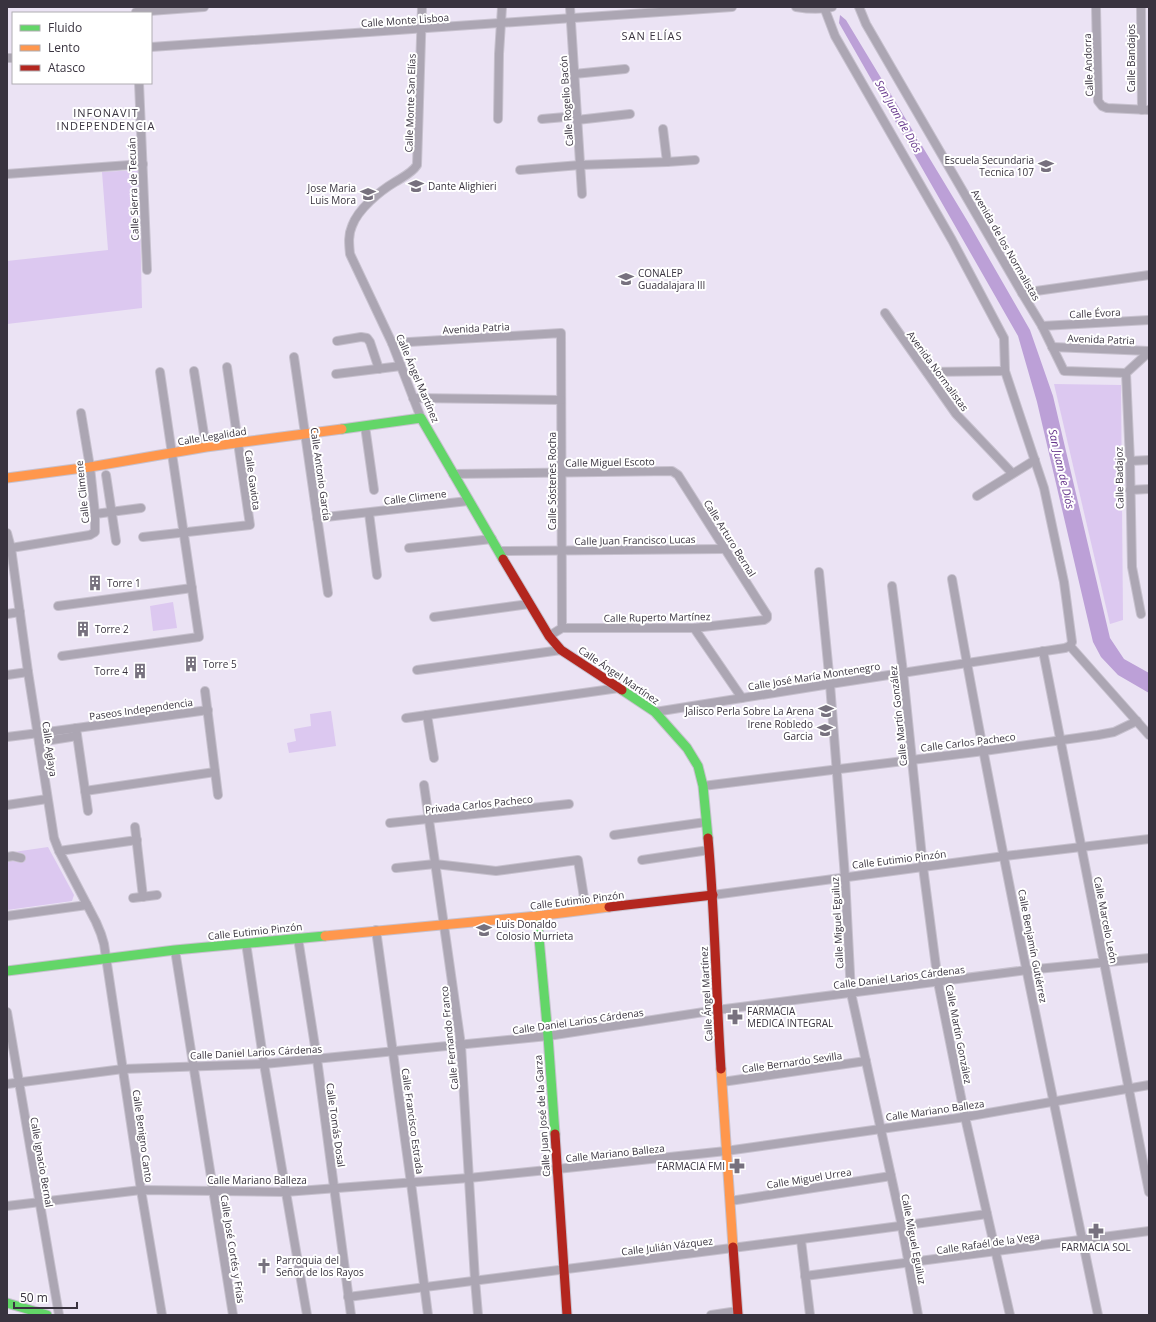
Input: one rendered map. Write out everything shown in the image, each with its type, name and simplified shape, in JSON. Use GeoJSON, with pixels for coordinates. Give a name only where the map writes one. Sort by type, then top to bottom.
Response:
{"type":"FeatureCollection","features":[{"type":"Feature","properties":{"kind":"street"},"geometry":{"type":"LineString","coordinates":[[136,11],[204,7]]}},
{"type":"Feature","properties":{"kind":"street","name":"Calle Monte San Elías"},"geometry":{"type":"LineString","coordinates":[[348,240],[352,225],[376,195],[394,182],[406,176],[415,169],[417,165],[422,7]]}},
{"type":"Feature","properties":{"kind":"street"},"geometry":{"type":"LineString","coordinates":[[498,119],[499,54],[502,7]]}},
{"type":"Feature","properties":{"kind":"street","name":"Calle Rogelio Bacón"},"geometry":{"type":"LineString","coordinates":[[570,7],[582,194]]}},
{"type":"Feature","properties":{"kind":"street","name":"Calle Monte Lisboa"},"geometry":{"type":"LineString","coordinates":[[152,47],[732,7]]}},
{"type":"Feature","properties":{"kind":"street"},"geometry":{"type":"LineString","coordinates":[[796,7],[813,9],[827,8],[835,36],[952,240],[1004,338],[1004,371],[1044,488],[1064,582],[1072,642],[1070,646],[1149,735]]}},
{"type":"Feature","properties":{"kind":"street","name":"Avenida de los Normalistas"},"geometry":{"type":"LineString","coordinates":[[859,7],[866,24],[1042,326],[1064,371],[1126,373]]}},
{"type":"Feature","properties":{"kind":"street","name":"Calle Andorra"},"geometry":{"type":"LineString","coordinates":[[1096,7],[1098,100],[1102,106],[1107,108],[1145,110]]}},
{"type":"Feature","properties":{"kind":"street","name":"Calle Bandajos"},"geometry":{"type":"LineString","coordinates":[[1141,7],[1145,110]]}},
{"type":"Feature","properties":{"kind":"street"},"geometry":{"type":"LineString","coordinates":[[574,74],[625,69]]}},
{"type":"Feature","properties":{"kind":"street","name":"Calle Sierra de Tecuán"},"geometry":{"type":"LineString","coordinates":[[139,84],[147,270]]}},
{"type":"Feature","properties":{"kind":"street"},"geometry":{"type":"LineString","coordinates":[[542,119],[630,114]]}},
{"type":"Feature","properties":{"kind":"street"},"geometry":{"type":"LineString","coordinates":[[663,128],[667,162]]}},
{"type":"Feature","properties":{"kind":"street"},"geometry":{"type":"LineString","coordinates":[[520,170],[580,165],[695,160]]}},
{"type":"Feature","properties":{"kind":"street"},"geometry":{"type":"LineString","coordinates":[[7,174],[142,164]]}},
{"type":"Feature","properties":{"kind":"street","name":"Calle Ángel Martínez"},"geometry":{"type":"LineString","coordinates":[[348,240],[350,254],[392,343],[421,418],[468,501],[549,636],[561,650],[655,712],[672,730],[698,766],[703,786],[713,895],[726,1151],[738,1313]]}},
{"type":"Feature","properties":{"kind":"street"},"geometry":{"type":"LineString","coordinates":[[1022,293],[1149,275]]}},
{"type":"Feature","properties":{"kind":"street","name":"Avenida Normalistas"},"geometry":{"type":"LineString","coordinates":[[884,313],[956,414],[1012,473]]}},
{"type":"Feature","properties":{"kind":"street","name":"Calle Évora"},"geometry":{"type":"LineString","coordinates":[[1042,326],[1149,320]]}},
{"type":"Feature","properties":{"kind":"street","name":"Avenida Patria"},"geometry":{"type":"LineString","coordinates":[[392,343],[561,333]]}},
{"type":"Feature","properties":{"kind":"street","name":"Calle Sóstenes Rocha"},"geometry":{"type":"LineString","coordinates":[[561,333],[562,628]]}},
{"type":"Feature","properties":{"kind":"street"},"geometry":{"type":"LineString","coordinates":[[337,341],[367,338],[370,342],[379,369]]}},
{"type":"Feature","properties":{"kind":"street","name":"Avenida Patria"},"geometry":{"type":"LineString","coordinates":[[1052,347],[1149,351]]}},
{"type":"Feature","properties":{"kind":"street"},"geometry":{"type":"LineString","coordinates":[[1126,373],[1149,351]]}},
{"type":"Feature","properties":{"kind":"street","name":"Calle Antonio García"},"geometry":{"type":"LineString","coordinates":[[294,357],[328,593]]}},
{"type":"Feature","properties":{"kind":"street"},"geometry":{"type":"LineString","coordinates":[[336,374],[401,366]]}},
{"type":"Feature","properties":{"kind":"street","name":"Calle Gaviota"},"geometry":{"type":"LineString","coordinates":[[184,532],[250,525],[227,367]]}},
{"type":"Feature","properties":{"kind":"street"},"geometry":{"type":"LineString","coordinates":[[194,371],[206,447]]}},
{"type":"Feature","properties":{"kind":"street"},"geometry":{"type":"LineString","coordinates":[[926,372],[1004,371]]}},
{"type":"Feature","properties":{"kind":"street"},"geometry":{"type":"LineString","coordinates":[[62,656],[199,637],[160,372]]}},
{"type":"Feature","properties":{"kind":"street","name":"Calle Badajoz"},"geometry":{"type":"LineString","coordinates":[[1126,373],[1130,461],[1132,567],[1141,614]]}},
{"type":"Feature","properties":{"kind":"street"},"geometry":{"type":"LineString","coordinates":[[414,398],[561,400]]}},
{"type":"Feature","properties":{"kind":"street","name":"Calle Climene"},"geometry":{"type":"LineString","coordinates":[[11,548],[90,535],[95,532],[95,514],[90,467],[81,413]]}},
{"type":"Feature","properties":{"kind":"street","name":"Calle Legalidad"},"geometry":{"type":"LineString","coordinates":[[7,478],[90,467],[206,447],[421,418]]}},
{"type":"Feature","properties":{"kind":"street"},"geometry":{"type":"LineString","coordinates":[[365,426],[374,490]]}},
{"type":"Feature","properties":{"kind":"street"},"geometry":{"type":"LineString","coordinates":[[977,496],[1035,460]]}},
{"type":"Feature","properties":{"kind":"street"},"geometry":{"type":"LineString","coordinates":[[1130,461],[1149,460]]}},
{"type":"Feature","properties":{"kind":"street","name":"Calle Miguel Escoto"},"geometry":{"type":"LineString","coordinates":[[453,474],[672,472]]}},
{"type":"Feature","properties":{"kind":"street","name":"Calle Arturo Bernal"},"geometry":{"type":"LineString","coordinates":[[672,472],[678,475],[767,615],[767,618]]}},
{"type":"Feature","properties":{"kind":"street"},"geometry":{"type":"LineString","coordinates":[[106,475],[116,541]]}},
{"type":"Feature","properties":{"kind":"street"},"geometry":{"type":"LineString","coordinates":[[1130,490],[1149,489]]}},
{"type":"Feature","properties":{"kind":"street","name":"Calle Climene"},"geometry":{"type":"LineString","coordinates":[[317,518],[468,501]]}},
{"type":"Feature","properties":{"kind":"street"},"geometry":{"type":"LineString","coordinates":[[95,514],[141,508]]}},
{"type":"Feature","properties":{"kind":"street"},"geometry":{"type":"LineString","coordinates":[[369,512],[377,575]]}},
{"type":"Feature","properties":{"kind":"street"},"geometry":{"type":"LineString","coordinates":[[143,537],[184,532]]}},
{"type":"Feature","properties":{"kind":"street","name":"Calle Aglaya"},"geometry":{"type":"LineString","coordinates":[[7,533],[11,548],[51,823],[59,851],[101,934],[106,959]]}},
{"type":"Feature","properties":{"kind":"street"},"geometry":{"type":"LineString","coordinates":[[409,548],[492,539]]}},
{"type":"Feature","properties":{"kind":"street","name":"Calle Juan Francisco Lucas"},"geometry":{"type":"LineString","coordinates":[[499,551],[724,549]]}},
{"type":"Feature","properties":{"kind":"street","name":"Calle Miguel Eguiluz"},"geometry":{"type":"LineString","coordinates":[[819,572],[846,877],[851,993],[902,1226],[918,1315]]}},
{"type":"Feature","properties":{"kind":"street","name":"Calle Benjamín Gutiérrez"},"geometry":{"type":"LineString","coordinates":[[952,579],[966,663],[1098,1315]]}},
{"type":"Feature","properties":{"kind":"street","name":"Calle Martín González"},"geometry":{"type":"LineString","coordinates":[[892,586],[903,672],[923,867],[938,982],[965,1117],[1010,1315]]}},
{"type":"Feature","properties":{"kind":"street"},"geometry":{"type":"LineString","coordinates":[[58,606],[192,588]]}},
{"type":"Feature","properties":{"kind":"street"},"geometry":{"type":"LineString","coordinates":[[434,617],[530,604]]}},
{"type":"Feature","properties":{"kind":"street"},"geometry":{"type":"LineString","coordinates":[[7,614],[20,612]]}},
{"type":"Feature","properties":{"kind":"street","name":"Calle Ruperto Martínez"},"geometry":{"type":"LineString","coordinates":[[562,628],[694,628],[764,620],[767,618]]}},
{"type":"Feature","properties":{"kind":"street"},"geometry":{"type":"LineString","coordinates":[[549,636],[562,628]]}},
{"type":"Feature","properties":{"kind":"street"},"geometry":{"type":"LineString","coordinates":[[694,628],[742,698]]}},
{"type":"Feature","properties":{"kind":"street","name":"Calle José María Montenegro"},"geometry":{"type":"LineString","coordinates":[[655,712],[1070,646]]}},
{"type":"Feature","properties":{"kind":"street"},"geometry":{"type":"LineString","coordinates":[[417,670],[561,650]]}},
{"type":"Feature","properties":{"kind":"street","name":"Calle Marcelo León"},"geometry":{"type":"LineString","coordinates":[[1043,651],[1149,1192]]}},
{"type":"Feature","properties":{"kind":"street"},"geometry":{"type":"LineString","coordinates":[[7,675],[28,672]]}},
{"type":"Feature","properties":{"kind":"street"},"geometry":{"type":"LineString","coordinates":[[406,718],[619,688]]}},
{"type":"Feature","properties":{"kind":"street","name":"Paseos Independencia"},"geometry":{"type":"LineString","coordinates":[[205,691],[218,796]]}},
{"type":"Feature","properties":{"kind":"street","name":"Paseos Independencia"},"geometry":{"type":"LineString","coordinates":[[7,737],[38,738],[208,710]]}},
{"type":"Feature","properties":{"kind":"street"},"geometry":{"type":"LineString","coordinates":[[427,716],[434,758]]}},
{"type":"Feature","properties":{"kind":"street","name":"Calle Carlos Pacheco"},"geometry":{"type":"LineString","coordinates":[[703,786],[984,751],[1114,732],[1137,721]]}},
{"type":"Feature","properties":{"kind":"street"},"geometry":{"type":"LineString","coordinates":[[77,732],[88,811]]}},
{"type":"Feature","properties":{"kind":"street"},"geometry":{"type":"LineString","coordinates":[[85,791],[215,772]]}},
{"type":"Feature","properties":{"kind":"street","name":"Calle Fernando Franco"},"geometry":{"type":"LineString","coordinates":[[424,785],[462,1045],[478,1315]]}},
{"type":"Feature","properties":{"kind":"street"},"geometry":{"type":"LineString","coordinates":[[7,805],[47,799]]}},
{"type":"Feature","properties":{"kind":"street","name":"Privada Carlos Pacheco"},"geometry":{"type":"LineString","coordinates":[[390,824],[570,804]]}},
{"type":"Feature","properties":{"kind":"street"},"geometry":{"type":"LineString","coordinates":[[614,835],[706,822]]}},
{"type":"Feature","properties":{"kind":"street"},"geometry":{"type":"LineString","coordinates":[[135,827],[143,897]]}},
{"type":"Feature","properties":{"kind":"street","name":"Calle Eutimio Pinzón"},"geometry":{"type":"LineString","coordinates":[[7,971],[174,950],[537,916],[1149,839]]}},
{"type":"Feature","properties":{"kind":"street"},"geometry":{"type":"LineString","coordinates":[[59,851],[137,840]]}},
{"type":"Feature","properties":{"kind":"street"},"geometry":{"type":"LineString","coordinates":[[642,860],[709,850]]}},
{"type":"Feature","properties":{"kind":"street"},"geometry":{"type":"LineString","coordinates":[[7,857],[13,856],[21,858]]}},
{"type":"Feature","properties":{"kind":"street"},"geometry":{"type":"LineString","coordinates":[[396,868],[435,864],[496,871],[578,860],[586,910]]}},
{"type":"Feature","properties":{"kind":"street"},"geometry":{"type":"LineString","coordinates":[[133,898],[157,894]]}},
{"type":"Feature","properties":{"kind":"street"},"geometry":{"type":"LineString","coordinates":[[7,916],[87,905]]}},
{"type":"Feature","properties":{"kind":"street","name":"Calle Juan José de la Garza"},"geometry":{"type":"LineString","coordinates":[[537,916],[548,1036],[567,1315]]}},
{"type":"Feature","properties":{"kind":"street","name":"Calle Francisco Estrada"},"geometry":{"type":"LineString","coordinates":[[376,930],[428,1315]]}},
{"type":"Feature","properties":{"kind":"street","name":"Calle Tomás Dosal"},"geometry":{"type":"LineString","coordinates":[[298,938],[317,1059],[351,1315]]}},
{"type":"Feature","properties":{"kind":"street"},"geometry":{"type":"LineString","coordinates":[[246,943],[264,1064],[307,1315]]}},
{"type":"Feature","properties":{"kind":"street","name":"Calle José Cortés y Frías"},"geometry":{"type":"LineString","coordinates":[[174,950],[194,1066],[233,1315]]}},
{"type":"Feature","properties":{"kind":"street","name":"Calle Daniel Larios Cárdenas"},"geometry":{"type":"LineString","coordinates":[[7,1084],[123,1069],[264,1064],[548,1036],[718,1010],[1027,970],[1149,958]]}},
{"type":"Feature","properties":{"kind":"street","name":"Calle Benigno Canto"},"geometry":{"type":"LineString","coordinates":[[106,959],[141,1190],[162,1315]]}},
{"type":"Feature","properties":{"kind":"street","name":"Calle Ignacio Bernal"},"geometry":{"type":"LineString","coordinates":[[7,1012],[59,1315]]}},
{"type":"Feature","properties":{"kind":"street","name":"Calle Bernardo Sevilla"},"geometry":{"type":"LineString","coordinates":[[722,1082],[866,1061]]}},
{"type":"Feature","properties":{"kind":"street","name":"Calle Mariano Balleza"},"geometry":{"type":"LineString","coordinates":[[7,1206],[141,1190],[285,1192],[335,1189],[469,1178],[726,1151],[965,1117],[1149,1085]]}},
{"type":"Feature","properties":{"kind":"street","name":"Calle Miguel Urrea"},"geometry":{"type":"LineString","coordinates":[[730,1201],[891,1176]]}},
{"type":"Feature","properties":{"kind":"street","name":"Calle Julián Vázquez"},"geometry":{"type":"LineString","coordinates":[[348,1297],[733,1247],[801,1240],[987,1214]]}},
{"type":"Feature","properties":{"kind":"street","name":"Calle Rafaél de la Vega"},"geometry":{"type":"LineString","coordinates":[[805,1276],[909,1264],[1149,1231]]}},
{"type":"Feature","properties":{"kind":"street"},"geometry":{"type":"LineString","coordinates":[[801,1240],[810,1315]]}},
{"type":"Feature","properties":{"kind":"street"},"geometry":{"type":"LineString","coordinates":[[7,1303],[47,1315]]}},
{"type":"Feature","properties":{"kind":"street"},"geometry":{"type":"LineString","coordinates":[[711,1315],[738,1313]]}},
{"type":"Feature","properties":{"kind":"shaded area"},"geometry":{"type":"Polygon","coordinates":[[[139,170],[142,308],[7,324],[7,261],[108,250],[102,172],[139,170]]]}},
{"type":"Feature","properties":{"kind":"shaded area"},"geometry":{"type":"Polygon","coordinates":[[[1054,384],[1121,385],[1123,620],[1110,624],[1054,384]]]}},
{"type":"Feature","properties":{"kind":"shaded area"},"geometry":{"type":"Polygon","coordinates":[[[173,602],[177,628],[153,631],[150,606],[173,602]]]}},
{"type":"Feature","properties":{"kind":"shaded area"},"geometry":{"type":"Polygon","coordinates":[[[331,711],[336,746],[289,753],[287,743],[296,741],[294,729],[311,726],[310,714],[331,711]]]}},
{"type":"Feature","properties":{"kind":"shaded area"},"geometry":{"type":"Polygon","coordinates":[[[48,847],[74,895],[72,901],[7,910],[7,853],[48,847]]]}},
{"type":"Feature","properties":{"kind":"water","name":"San Juan de Diós"},"geometry":{"type":"Polygon","coordinates":[[[840,15],[846,20],[968,222],[1030,330],[1053,396],[1110,638],[1124,659],[1149,673],[1149,693],[1118,675],[1101,657],[1093,642],[1037,402],[1018,336],[839,23],[840,15]]]}},
{"type":"Feature","properties":{"kind":"traffic: fast"},"geometry":{"type":"LineString","coordinates":[[342,429],[421,418],[503,559]]}},
{"type":"Feature","properties":{"kind":"traffic: fast"},"geometry":{"type":"LineString","coordinates":[[622,690],[655,712],[687,748],[698,766],[703,786],[708,838]]}},
{"type":"Feature","properties":{"kind":"traffic: fast"},"geometry":{"type":"LineString","coordinates":[[537,916],[555,1134]]}},
{"type":"Feature","properties":{"kind":"traffic: fast"},"geometry":{"type":"LineString","coordinates":[[7,971],[175,950],[325,936]]}},
{"type":"Feature","properties":{"kind":"traffic: fast"},"geometry":{"type":"LineString","coordinates":[[7,1303],[47,1315]]}},
{"type":"Feature","properties":{"kind":"traffic: slow"},"geometry":{"type":"LineString","coordinates":[[7,478],[90,467],[206,447],[342,429]]}},
{"type":"Feature","properties":{"kind":"traffic: slow"},"geometry":{"type":"LineString","coordinates":[[325,936],[537,916],[609,907]]}},
{"type":"Feature","properties":{"kind":"traffic: slow"},"geometry":{"type":"LineString","coordinates":[[721,1069],[733,1247]]}},
{"type":"Feature","properties":{"kind":"traffic: jam"},"geometry":{"type":"LineString","coordinates":[[503,559],[549,636],[561,650],[622,690]]}},
{"type":"Feature","properties":{"kind":"traffic: jam"},"geometry":{"type":"LineString","coordinates":[[708,838],[721,1069]]}},
{"type":"Feature","properties":{"kind":"traffic: jam"},"geometry":{"type":"LineString","coordinates":[[609,907],[713,895]]}},
{"type":"Feature","properties":{"kind":"traffic: jam"},"geometry":{"type":"LineString","coordinates":[[555,1134],[567,1315]]}},
{"type":"Feature","properties":{"kind":"traffic: jam"},"geometry":{"type":"LineString","coordinates":[[733,1247],[738,1315]]}},
{"type":"Feature","properties":{"kind":"place","name":"Escuela Secundaria Tecnica 107"},"geometry":{"type":"Point","coordinates":[1046,166]}},
{"type":"Feature","properties":{"kind":"place","name":"Dante Alighieri"},"geometry":{"type":"Point","coordinates":[416,186]}},
{"type":"Feature","properties":{"kind":"place","name":"Jose Maria Luis Mora"},"geometry":{"type":"Point","coordinates":[368,194]}},
{"type":"Feature","properties":{"kind":"place","name":"CONALEP Guadalajara III"},"geometry":{"type":"Point","coordinates":[626,279]}},
{"type":"Feature","properties":{"kind":"place","name":"Torre 1"},"geometry":{"type":"Point","coordinates":[95,583]}},
{"type":"Feature","properties":{"kind":"place","name":"Torre 2"},"geometry":{"type":"Point","coordinates":[83,629]}},
{"type":"Feature","properties":{"kind":"place","name":"Torre 5"},"geometry":{"type":"Point","coordinates":[191,664]}},
{"type":"Feature","properties":{"kind":"place","name":"Torre 4"},"geometry":{"type":"Point","coordinates":[140,671]}},
{"type":"Feature","properties":{"kind":"place","name":"Jalisco Perla Sobre La Arena"},"geometry":{"type":"Point","coordinates":[826,711]}},
{"type":"Feature","properties":{"kind":"place","name":"Irene Robledo Garcia"},"geometry":{"type":"Point","coordinates":[825,730]}},
{"type":"Feature","properties":{"kind":"place","name":"Luis Donaldo Colosio Murrieta"},"geometry":{"type":"Point","coordinates":[484,930]}},
{"type":"Feature","properties":{"kind":"place","name":"FARMACIA MEDICA INTEGRAL"},"geometry":{"type":"Point","coordinates":[735,1017]}},
{"type":"Feature","properties":{"kind":"place","name":"FARMACIA FMI"},"geometry":{"type":"Point","coordinates":[737,1166]}},
{"type":"Feature","properties":{"kind":"place","name":"FARMACIA SOL"},"geometry":{"type":"Point","coordinates":[1096,1231]}},
{"type":"Feature","properties":{"kind":"place","name":"Parroquia del Señor de los Rayos"},"geometry":{"type":"Point","coordinates":[264,1266]}},
{"type":"Feature","properties":{"kind":"district","name":"SAN ELÍAS"},"geometry":{"type":"Point","coordinates":[652,35]}},
{"type":"Feature","properties":{"kind":"district","name":"INFONAVIT INDEPENDENCIA"},"geometry":{"type":"Point","coordinates":[106,118]}}]}
